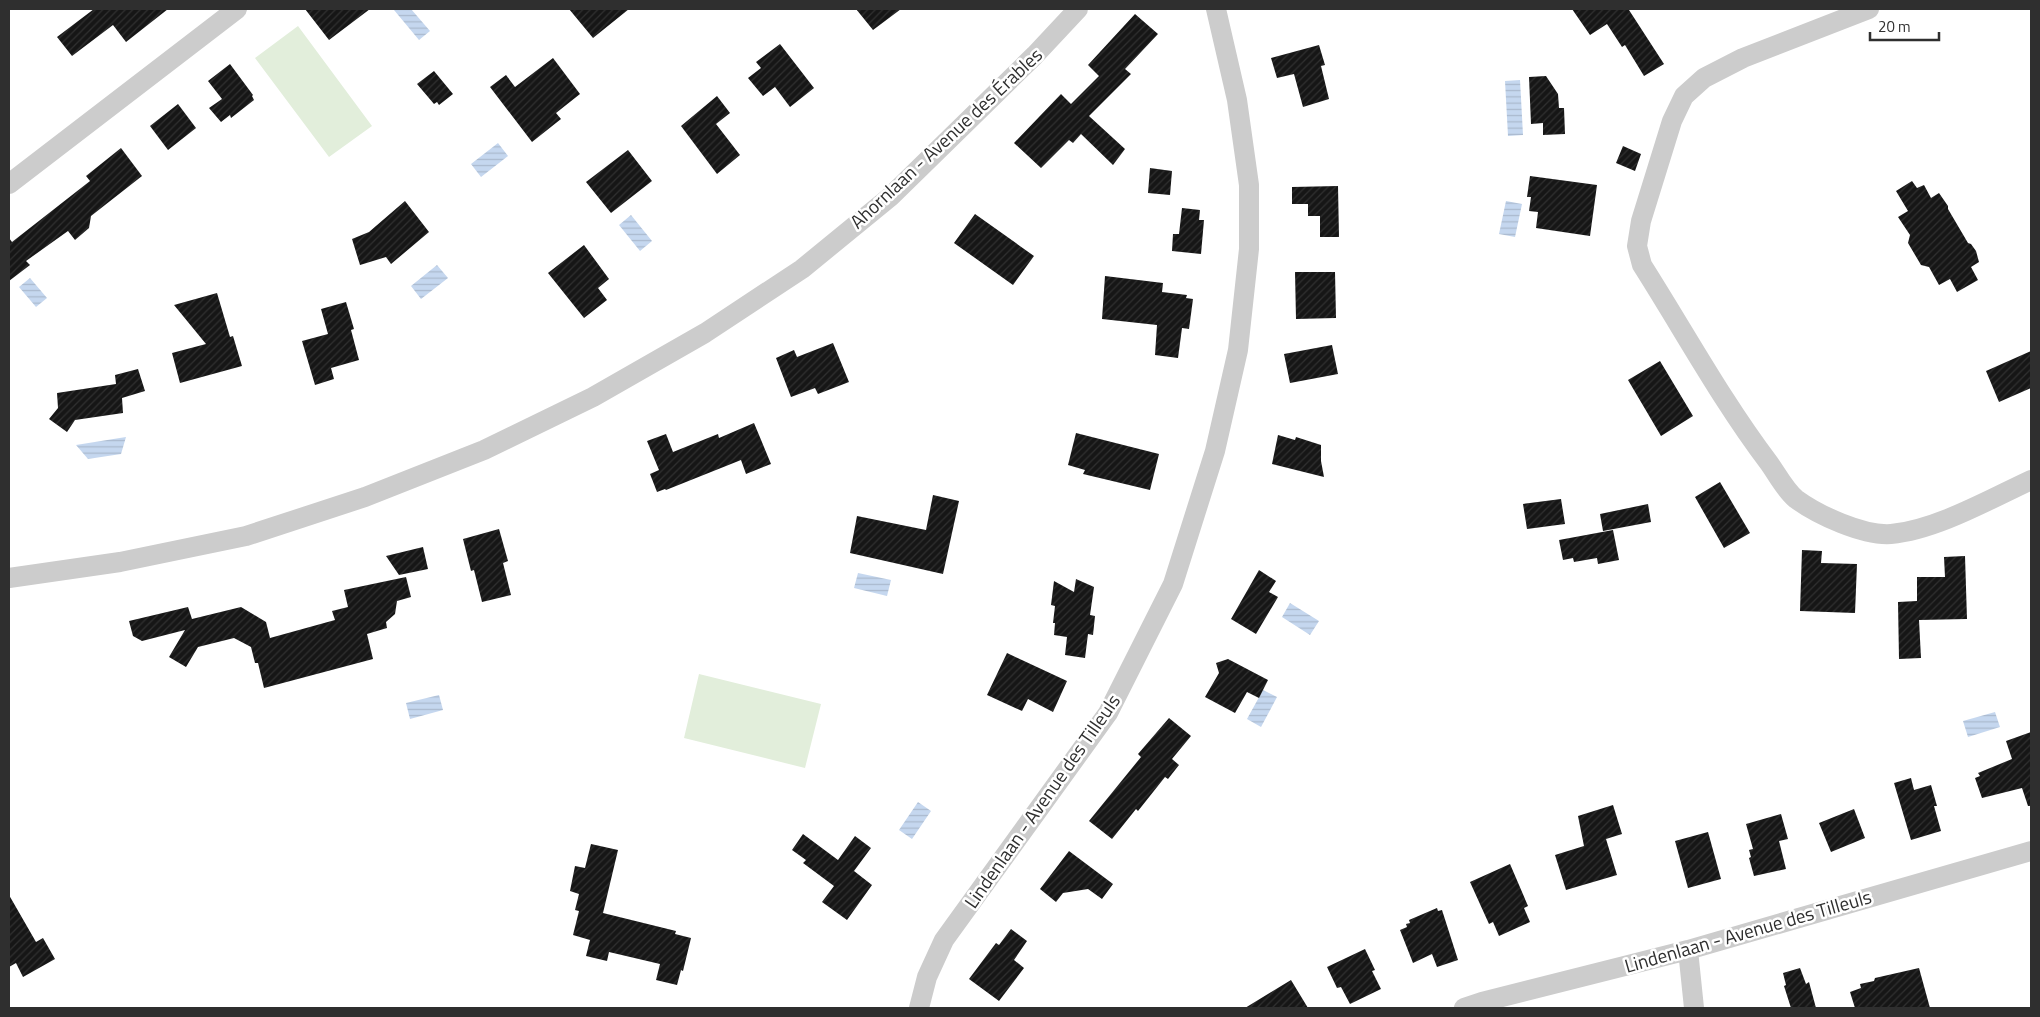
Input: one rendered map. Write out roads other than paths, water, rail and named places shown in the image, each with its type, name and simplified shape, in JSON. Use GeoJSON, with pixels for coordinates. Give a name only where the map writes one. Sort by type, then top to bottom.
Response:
{"type":"FeatureCollection","features":[{"type":"Feature","properties":{"kind":"street"},"geometry":{"type":"LineString","coordinates":[[9,184],[237,9]]}},
{"type":"Feature","properties":{"kind":"street","name":"Ahornlaan - Avenue des Érables"},"geometry":{"type":"LineString","coordinates":[[9,578],[120,562],[246,536],[365,497],[484,450],[593,398],[705,333],[806,265],[890,197],[1035,55],[1078,9]]}},
{"type":"Feature","properties":{"kind":"street","name":"Lindenlaan - Avenue des Tilleuls"},"geometry":{"type":"LineString","coordinates":[[919,1008],[927,977],[944,940],[1108,714],[1173,584],[1215,451],[1238,350],[1249,249],[1249,186],[1237,100],[1216,9]]}},
{"type":"Feature","properties":{"kind":"street"},"geometry":{"type":"LineString","coordinates":[[1869,9],[1743,58],[1704,78],[1684,96],[1672,121],[1641,221],[1637,246],[1642,265],[1752,441],[1795,498],[1826,516],[1860,531],[1889,534],[1911,531],[1937,523],[2031,480]]}},
{"type":"Feature","properties":{"kind":"street","name":"Lindenlaan - Avenue des Tilleuls"},"geometry":{"type":"LineString","coordinates":[[1464,1008],[1688,950],[2031,851]]}},
{"type":"Feature","properties":{"kind":"street"},"geometry":{"type":"LineString","coordinates":[[1688,950],[1694,1008]]}},
{"type":"Feature","properties":{"kind":"water"},"geometry":{"type":"Polygon","coordinates":[[[395,9],[411,9],[430,31],[419,40],[395,9]]]}},
{"type":"Feature","properties":{"kind":"water"},"geometry":{"type":"Polygon","coordinates":[[[1520,80],[1523,135],[1508,136],[1505,81],[1520,80]]]}},
{"type":"Feature","properties":{"kind":"water"},"geometry":{"type":"Polygon","coordinates":[[[498,143],[508,156],[481,177],[471,164],[498,143]]]}},
{"type":"Feature","properties":{"kind":"water"},"geometry":{"type":"Polygon","coordinates":[[[1506,201],[1522,204],[1515,237],[1499,234],[1506,201]]]}},
{"type":"Feature","properties":{"kind":"water"},"geometry":{"type":"Polygon","coordinates":[[[631,215],[652,241],[640,251],[619,225],[631,215]]]}},
{"type":"Feature","properties":{"kind":"water"},"geometry":{"type":"Polygon","coordinates":[[[437,265],[448,278],[421,299],[411,286],[437,265]]]}},
{"type":"Feature","properties":{"kind":"water"},"geometry":{"type":"Polygon","coordinates":[[[30,278],[47,298],[36,307],[19,287],[30,278]]]}},
{"type":"Feature","properties":{"kind":"water"},"geometry":{"type":"Polygon","coordinates":[[[126,437],[121,454],[88,459],[76,445],[126,437]]]}},
{"type":"Feature","properties":{"kind":"water"},"geometry":{"type":"Polygon","coordinates":[[[858,573],[891,580],[887,596],[854,588],[858,573]]]}},
{"type":"Feature","properties":{"kind":"water"},"geometry":{"type":"Polygon","coordinates":[[[1290,603],[1319,621],[1310,635],[1282,617],[1290,603]]]}},
{"type":"Feature","properties":{"kind":"water"},"geometry":{"type":"Polygon","coordinates":[[[1263,690],[1277,697],[1261,727],[1247,719],[1263,690]]]}},
{"type":"Feature","properties":{"kind":"water"},"geometry":{"type":"Polygon","coordinates":[[[439,695],[443,710],[410,719],[406,703],[439,695]]]}},
{"type":"Feature","properties":{"kind":"water"},"geometry":{"type":"Polygon","coordinates":[[[1995,712],[2000,727],[1968,737],[1963,721],[1995,712]]]}},
{"type":"Feature","properties":{"kind":"water"},"geometry":{"type":"Polygon","coordinates":[[[918,802],[931,811],[912,839],[899,830],[918,802]]]}}]}
